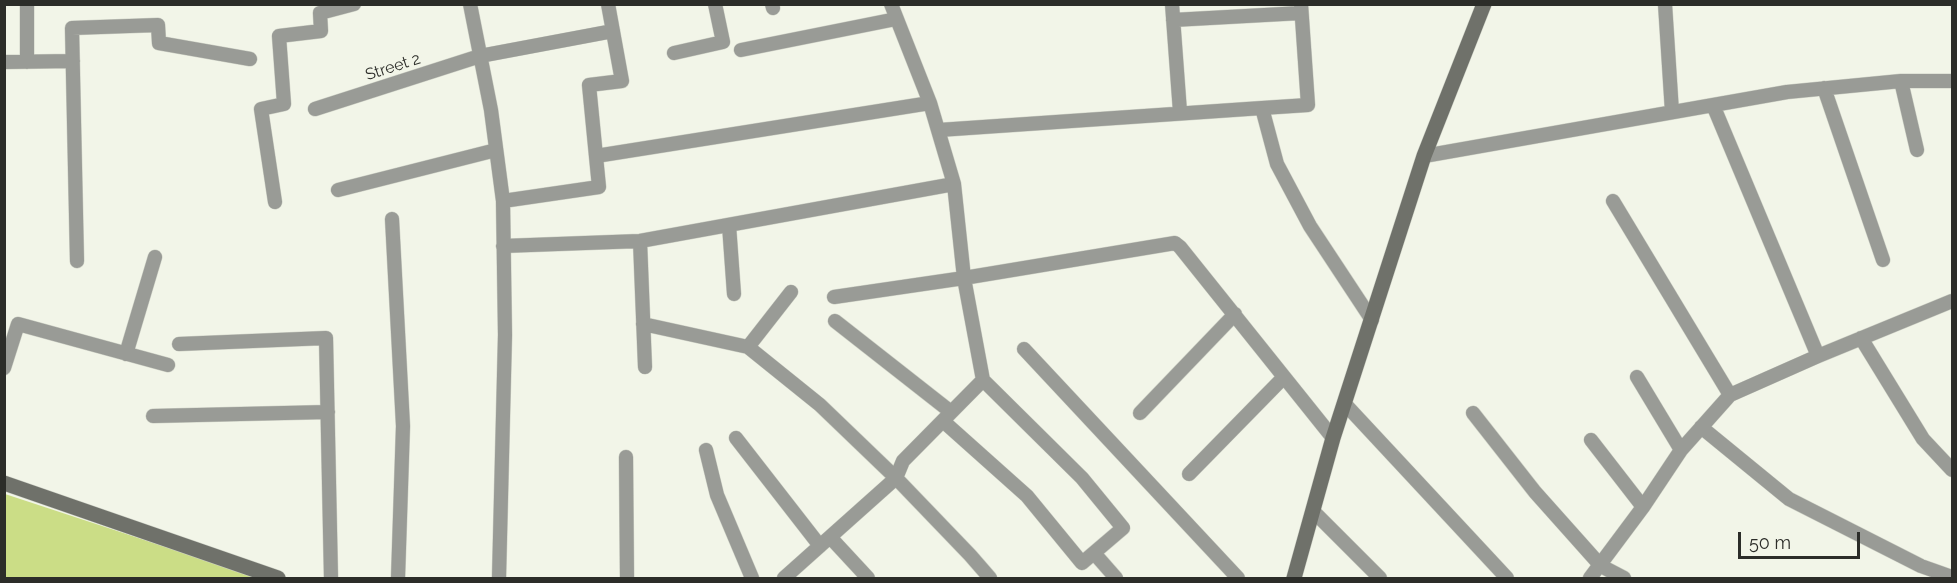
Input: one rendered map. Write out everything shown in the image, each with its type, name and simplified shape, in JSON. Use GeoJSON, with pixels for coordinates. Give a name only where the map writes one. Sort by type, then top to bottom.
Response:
{"type":"FeatureCollection","features":[{"type":"Feature","properties":{"kind":"street"},"geometry":{"type":"LineString","coordinates":[[27,4],[27,62]]}},
{"type":"Feature","properties":{"kind":"street"},"geometry":{"type":"LineString","coordinates":[[275,202],[261,109],[285,104],[279,36],[321,31],[320,13],[354,4]]}},
{"type":"Feature","properties":{"kind":"street"},"geometry":{"type":"LineString","coordinates":[[470,4],[491,110],[503,201],[505,335],[499,579]]}},
{"type":"Feature","properties":{"kind":"street"},"geometry":{"type":"LineString","coordinates":[[503,201],[599,187],[589,85],[622,81],[608,4]]}},
{"type":"Feature","properties":{"kind":"street"},"geometry":{"type":"LineString","coordinates":[[674,52],[723,42],[715,4]]}},
{"type":"Feature","properties":{"kind":"street"},"geometry":{"type":"LineString","coordinates":[[835,321],[947,416],[1027,496],[1082,563],[1123,528],[1082,478],[983,380],[964,278],[954,184],[930,103],[891,4]]}},
{"type":"Feature","properties":{"kind":"street"},"geometry":{"type":"LineString","coordinates":[[1172,4],[1180,112]]}},
{"type":"Feature","properties":{"kind":"street"},"geometry":{"type":"LineString","coordinates":[[1294,579],[1334,438],[1424,156],[1485,4]]}},
{"type":"Feature","properties":{"kind":"street"},"geometry":{"type":"LineString","coordinates":[[1665,4],[1672,112]]}},
{"type":"Feature","properties":{"kind":"street"},"geometry":{"type":"LineString","coordinates":[[939,130],[1308,105],[1301,9],[1173,20]]}},
{"type":"Feature","properties":{"kind":"street"},"geometry":{"type":"LineString","coordinates":[[741,50],[896,20]]}},
{"type":"Feature","properties":{"kind":"street"},"geometry":{"type":"LineString","coordinates":[[77,261],[72,28],[158,25],[159,43],[250,59]]}},
{"type":"Feature","properties":{"kind":"street","name":"Street 2"},"geometry":{"type":"LineString","coordinates":[[315,110],[480,56],[613,31]]}},
{"type":"Feature","properties":{"kind":"street"},"geometry":{"type":"LineString","coordinates":[[4,62],[73,61]]}},
{"type":"Feature","properties":{"kind":"street"},"geometry":{"type":"LineString","coordinates":[[1424,156],[1787,92],[1901,81],[1953,81]]}},
{"type":"Feature","properties":{"kind":"street"},"geometry":{"type":"LineString","coordinates":[[1901,81],[1917,150]]}},
{"type":"Feature","properties":{"kind":"street"},"geometry":{"type":"LineString","coordinates":[[1824,88],[1883,260]]}},
{"type":"Feature","properties":{"kind":"street"},"geometry":{"type":"LineString","coordinates":[[596,156],[930,103]]}},
{"type":"Feature","properties":{"kind":"street"},"geometry":{"type":"LineString","coordinates":[[1713,105],[1818,356]]}},
{"type":"Feature","properties":{"kind":"street"},"geometry":{"type":"LineString","coordinates":[[1262,108],[1277,164],[1310,226],[1372,320]]}},
{"type":"Feature","properties":{"kind":"street"},"geometry":{"type":"LineString","coordinates":[[338,190],[496,150]]}},
{"type":"Feature","properties":{"kind":"street"},"geometry":{"type":"LineString","coordinates":[[503,246],[640,241],[954,184]]}},
{"type":"Feature","properties":{"kind":"street"},"geometry":{"type":"LineString","coordinates":[[1613,201],[1730,395]]}},
{"type":"Feature","properties":{"kind":"street"},"geometry":{"type":"LineString","coordinates":[[392,219],[403,426],[398,579]]}},
{"type":"Feature","properties":{"kind":"street"},"geometry":{"type":"LineString","coordinates":[[729,225],[734,294]]}},
{"type":"Feature","properties":{"kind":"street"},"geometry":{"type":"LineString","coordinates":[[640,241],[645,367]]}},
{"type":"Feature","properties":{"kind":"street"},"geometry":{"type":"LineString","coordinates":[[834,297],[1175,243],[1334,438]]}},
{"type":"Feature","properties":{"kind":"street"},"geometry":{"type":"LineString","coordinates":[[126,354],[156,257]]}},
{"type":"Feature","properties":{"kind":"street"},"geometry":{"type":"LineString","coordinates":[[748,347],[791,292]]}},
{"type":"Feature","properties":{"kind":"street"},"geometry":{"type":"LineString","coordinates":[[1590,579],[1643,507],[1681,450],[1730,395],[1953,301]]}},
{"type":"Feature","properties":{"kind":"street"},"geometry":{"type":"LineString","coordinates":[[1140,413],[1235,314]]}},
{"type":"Feature","properties":{"kind":"street"},"geometry":{"type":"LineString","coordinates":[[4,368],[18,324],[168,365]]}},
{"type":"Feature","properties":{"kind":"street"},"geometry":{"type":"LineString","coordinates":[[643,324],[748,347],[820,405],[896,478],[990,579]]}},
{"type":"Feature","properties":{"kind":"street"},"geometry":{"type":"LineString","coordinates":[[179,344],[326,338],[331,579]]}},
{"type":"Feature","properties":{"kind":"street"},"geometry":{"type":"LineString","coordinates":[[1861,338],[1923,439],[1953,470]]}},
{"type":"Feature","properties":{"kind":"street"},"geometry":{"type":"LineString","coordinates":[[1024,349],[1238,579]]}},
{"type":"Feature","properties":{"kind":"street"},"geometry":{"type":"LineString","coordinates":[[1189,474],[1284,377]]}},
{"type":"Feature","properties":{"kind":"street"},"geometry":{"type":"LineString","coordinates":[[1637,377],[1681,450]]}},
{"type":"Feature","properties":{"kind":"street"},"geometry":{"type":"LineString","coordinates":[[784,579],[896,478],[903,461],[983,380]]}},
{"type":"Feature","properties":{"kind":"street"},"geometry":{"type":"LineString","coordinates":[[1345,404],[1507,579]]}},
{"type":"Feature","properties":{"kind":"street"},"geometry":{"type":"LineString","coordinates":[[153,416],[328,412]]}},
{"type":"Feature","properties":{"kind":"street"},"geometry":{"type":"LineString","coordinates":[[1473,413],[1534,492],[1601,566],[1624,579]]}},
{"type":"Feature","properties":{"kind":"street"},"geometry":{"type":"LineString","coordinates":[[1701,427],[1789,499],[1920,566],[1953,577]]}},
{"type":"Feature","properties":{"kind":"street"},"geometry":{"type":"LineString","coordinates":[[736,438],[825,542],[868,579]]}},
{"type":"Feature","properties":{"kind":"street"},"geometry":{"type":"LineString","coordinates":[[1591,440],[1643,507]]}},
{"type":"Feature","properties":{"kind":"street"},"geometry":{"type":"LineString","coordinates":[[706,450],[717,495],[752,579]]}},
{"type":"Feature","properties":{"kind":"street"},"geometry":{"type":"LineString","coordinates":[[626,457],[627,579]]}},
{"type":"Feature","properties":{"kind":"street"},"geometry":{"type":"LineString","coordinates":[[4,483],[278,579]]}},
{"type":"Feature","properties":{"kind":"street"},"geometry":{"type":"LineString","coordinates":[[1314,512],[1380,579]]}},
{"type":"Feature","properties":{"kind":"street"},"geometry":{"type":"LineString","coordinates":[[1094,553],[1116,579]]}},
{"type":"Feature","properties":{"kind":"green space"},"geometry":{"type":"Polygon","coordinates":[[[5,494],[260,578],[5,578],[5,494]]]}}]}
